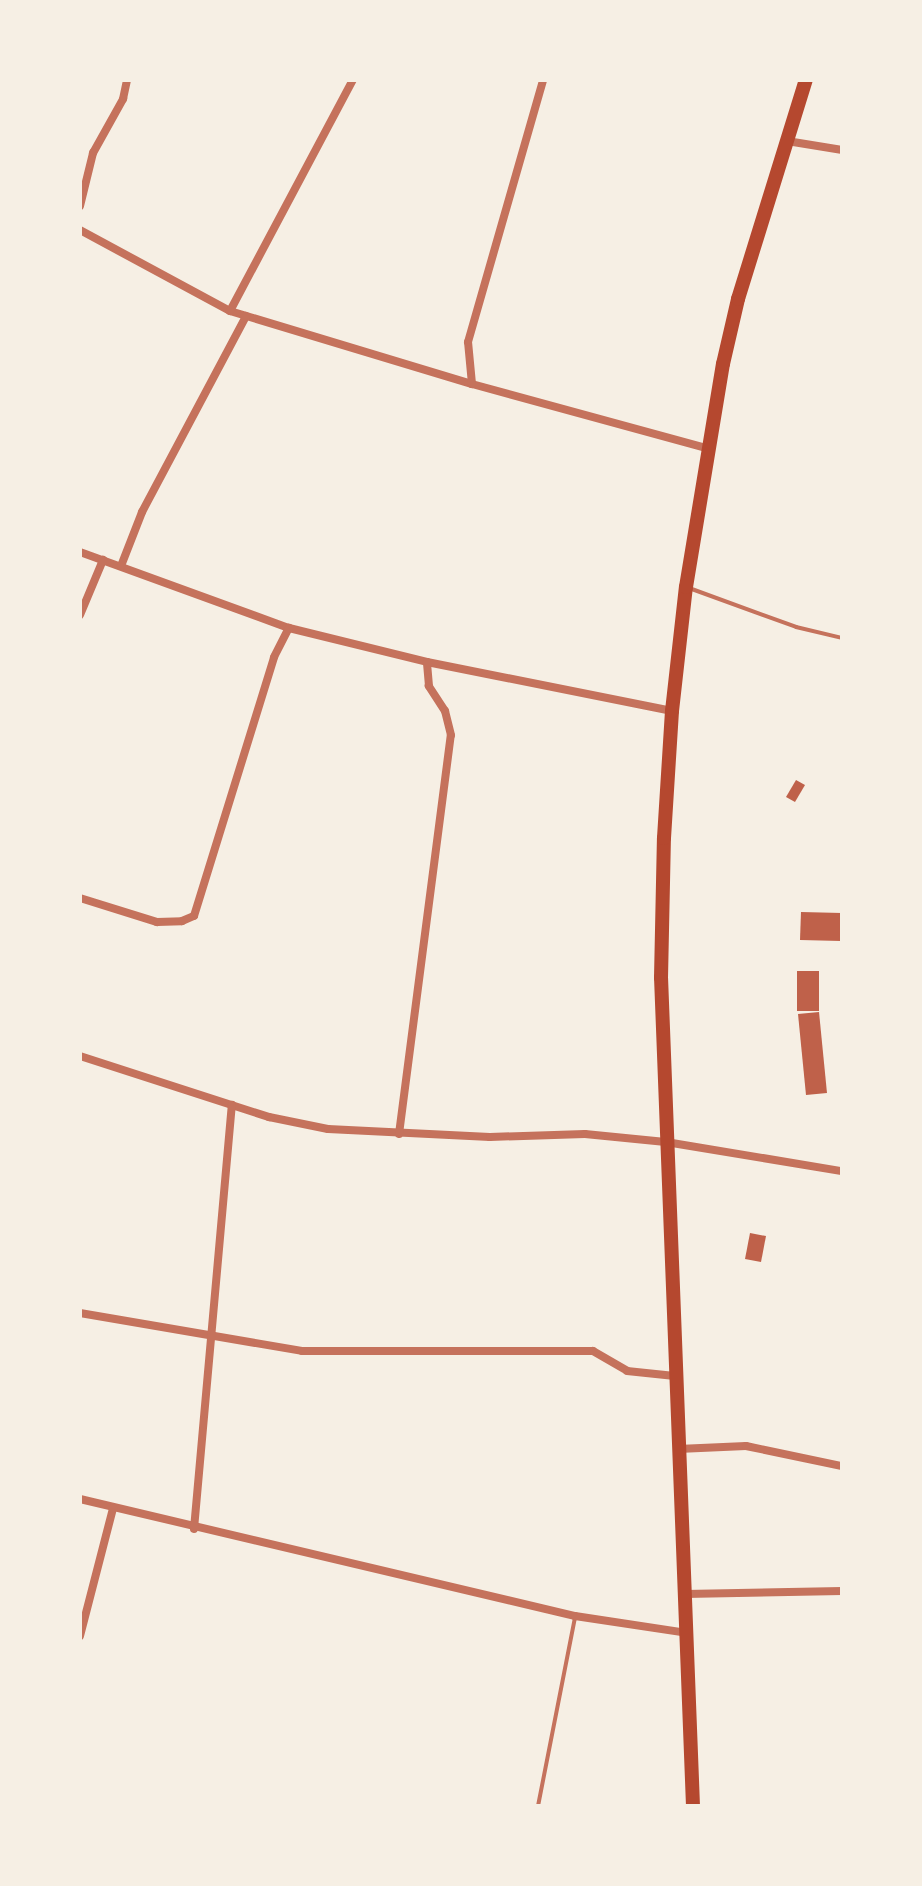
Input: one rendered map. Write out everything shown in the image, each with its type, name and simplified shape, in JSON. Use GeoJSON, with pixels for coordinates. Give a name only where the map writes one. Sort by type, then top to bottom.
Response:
{"type":"FeatureCollection","features":[{"type":"Feature","properties":{"kind":"highway"},"geometry":{"type":"LineString","coordinates":[[693,1806],[661,978],[664,838],[672,711],[686,587],[738,299],[806,80]]}},
{"type":"Feature","properties":{"kind":"street"},"geometry":{"type":"LineString","coordinates":[[80,206],[96,146],[123,99],[127,80]]}},
{"type":"Feature","properties":{"kind":"street"},"geometry":{"type":"LineString","coordinates":[[230,311],[353,80]]}},
{"type":"Feature","properties":{"kind":"street"},"geometry":{"type":"LineString","coordinates":[[472,384],[468,342],[543,80]]}},
{"type":"Feature","properties":{"kind":"street"},"geometry":{"type":"LineString","coordinates":[[787,141],[842,150]]}},
{"type":"Feature","properties":{"kind":"street"},"geometry":{"type":"LineString","coordinates":[[80,230],[230,311],[472,384],[709,449]]}},
{"type":"Feature","properties":{"kind":"street"},"geometry":{"type":"LineString","coordinates":[[121,566],[142,512],[246,316]]}},
{"type":"Feature","properties":{"kind":"street"},"geometry":{"type":"LineString","coordinates":[[80,552],[289,628],[427,662],[672,711]]}},
{"type":"Feature","properties":{"kind":"street"},"geometry":{"type":"LineString","coordinates":[[80,615],[103,560]]}},
{"type":"Feature","properties":{"kind":"street"},"geometry":{"type":"LineString","coordinates":[[80,898],[157,922],[182,921],[194,916],[274,657],[289,628]]}},
{"type":"Feature","properties":{"kind":"street"},"geometry":{"type":"LineString","coordinates":[[399,1134],[451,735],[445,711],[429,686],[427,662]]}},
{"type":"Feature","properties":{"kind":"street"},"geometry":{"type":"LineString","coordinates":[[80,1056],[269,1117],[328,1129],[490,1137],[585,1134],[666,1142],[842,1171]]}},
{"type":"Feature","properties":{"kind":"street"},"geometry":{"type":"LineString","coordinates":[[194,1529],[232,1105]]}},
{"type":"Feature","properties":{"kind":"street"},"geometry":{"type":"LineString","coordinates":[[80,1313],[302,1351],[593,1351],[627,1371],[675,1376]]}},
{"type":"Feature","properties":{"kind":"street"},"geometry":{"type":"LineString","coordinates":[[678,1449],[746,1446],[842,1466]]}},
{"type":"Feature","properties":{"kind":"street"},"geometry":{"type":"LineString","coordinates":[[80,1499],[194,1529],[575,1616],[687,1633]]}},
{"type":"Feature","properties":{"kind":"street"},"geometry":{"type":"LineString","coordinates":[[80,1636],[113,1508]]}},
{"type":"Feature","properties":{"kind":"street"},"geometry":{"type":"LineString","coordinates":[[685,1594],[842,1591]]}},
{"type":"Feature","properties":{"kind":"lane"},"geometry":{"type":"LineString","coordinates":[[686,587],[796,627],[842,638]]}},
{"type":"Feature","properties":{"kind":"lane"},"geometry":{"type":"LineString","coordinates":[[538,1806],[575,1616]]}},
{"type":"Feature","properties":{"kind":"building"},"geometry":{"type":"Polygon","coordinates":[[[796,780],[805,785],[795,802],[786,797],[796,780]]]}},
{"type":"Feature","properties":{"kind":"building"},"geometry":{"type":"Polygon","coordinates":[[[801,912],[842,913],[841,941],[800,940],[801,912]]]}},
{"type":"Feature","properties":{"kind":"building"},"geometry":{"type":"Polygon","coordinates":[[[797,971],[819,971],[819,1011],[797,1011],[797,971]]]}},
{"type":"Feature","properties":{"kind":"building"},"geometry":{"type":"Polygon","coordinates":[[[819,1012],[827,1093],[806,1095],[798,1014],[819,1012]]]}},
{"type":"Feature","properties":{"kind":"building"},"geometry":{"type":"Polygon","coordinates":[[[750,1233],[766,1236],[761,1262],[745,1259],[750,1233]]]}}]}
